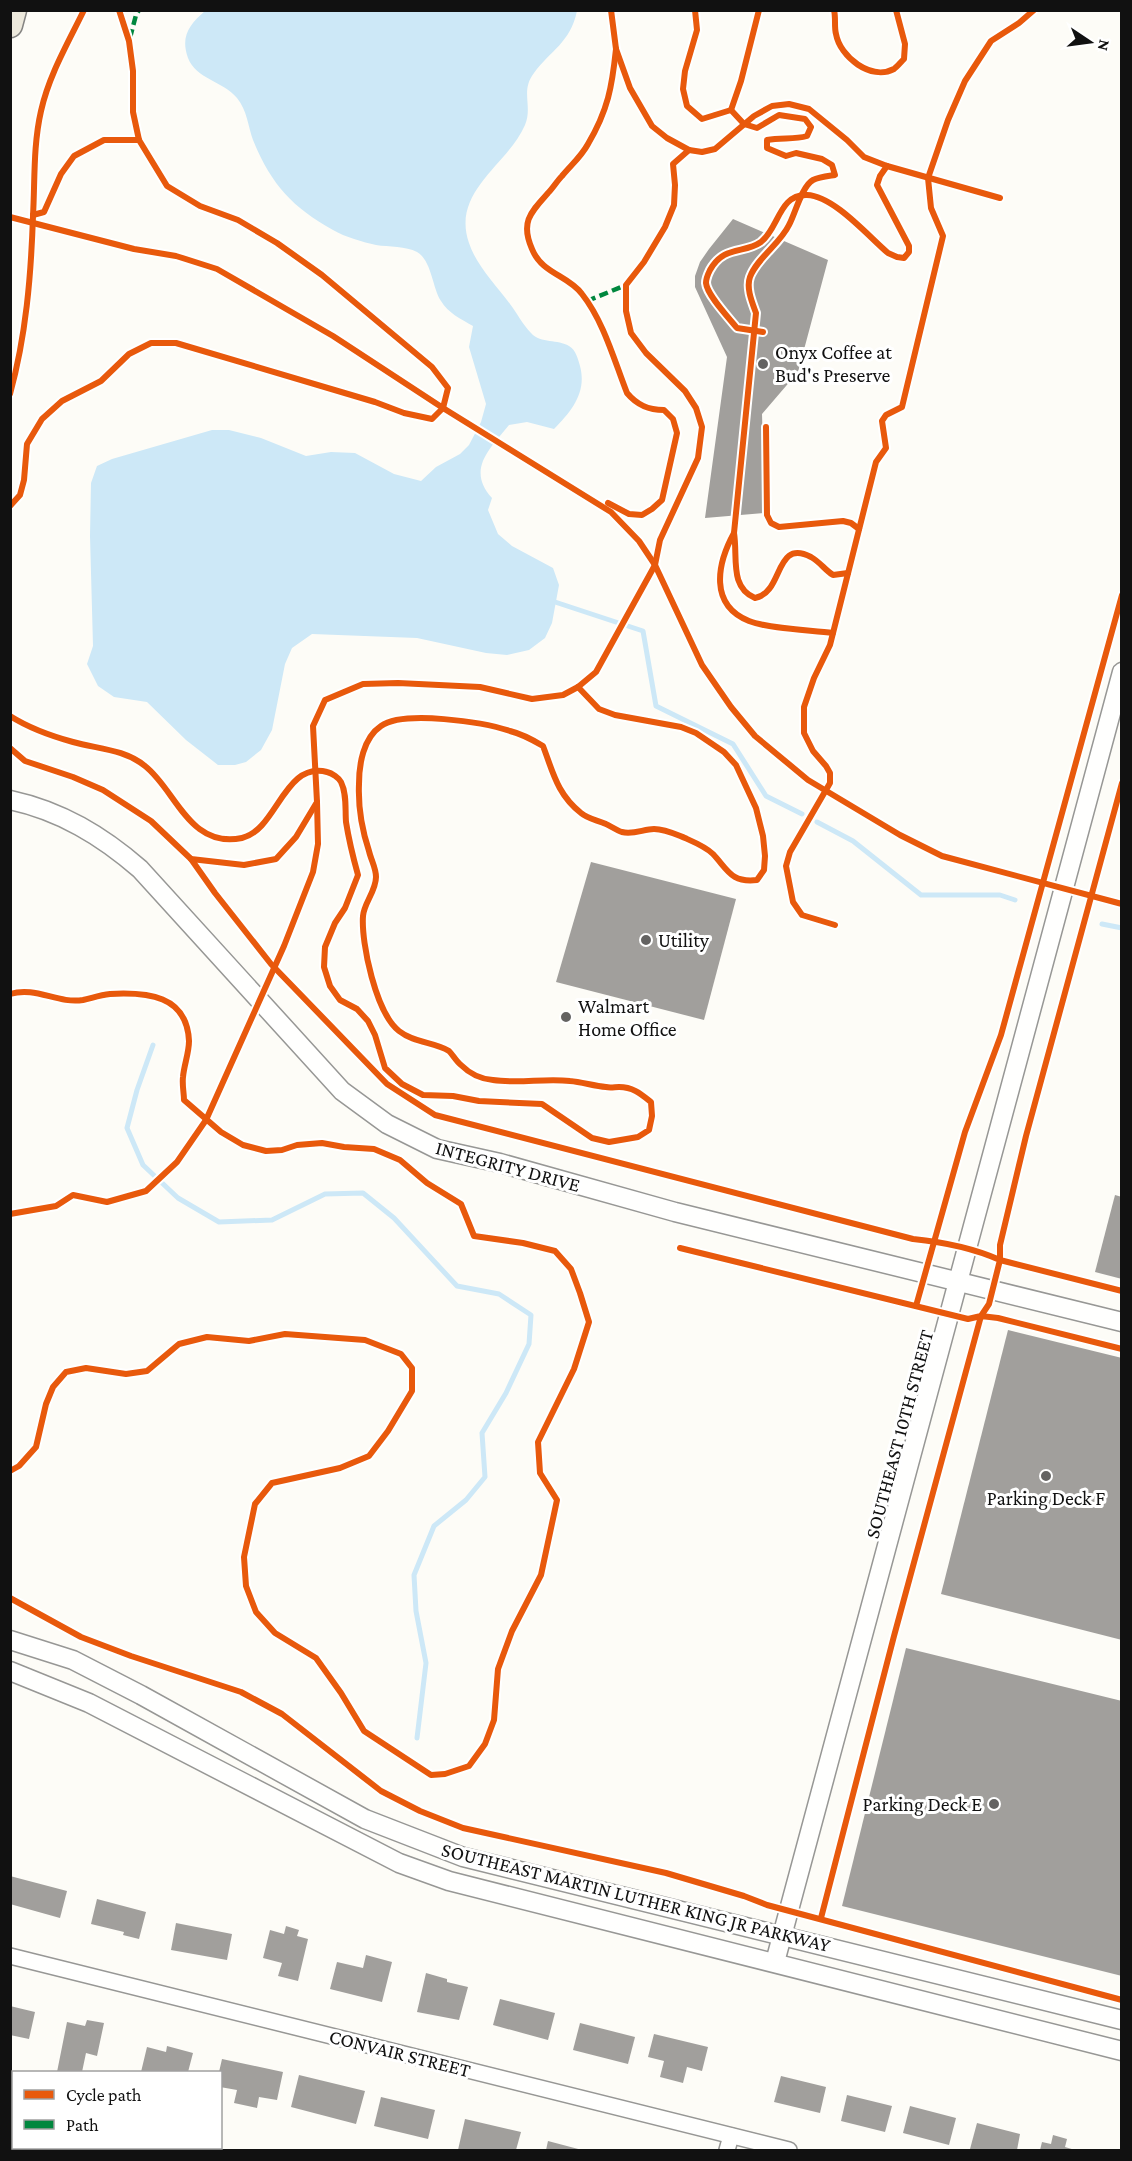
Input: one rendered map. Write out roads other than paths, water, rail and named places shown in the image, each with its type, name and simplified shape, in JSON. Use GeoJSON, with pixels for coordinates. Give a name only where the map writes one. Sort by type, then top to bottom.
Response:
{"type":"FeatureCollection","features":[{"type":"Feature","properties":{"kind":"main road"},"geometry":{"type":"LineString","coordinates":[[10,25],[14,10]]}},
{"type":"Feature","properties":{"kind":"street","name":"SOUTHEAST 10TH STREET"},"geometry":{"type":"LineString","coordinates":[[775,1962],[1122,672]]}},
{"type":"Feature","properties":{"kind":"street","name":"INTEGRITY DRIVE"},"geometry":{"type":"LineString","coordinates":[[10,800],[53,813],[112,846],[140,870],[342,1091],[387,1124],[437,1149],[500,1163],[675,1212],[1122,1322]]}},
{"type":"Feature","properties":{"kind":"street","name":"SOUTHEAST MARTIN LUTHER KING JR PARKWAY"},"geometry":{"type":"LineString","coordinates":[[10,1640],[73,1660],[365,1819],[463,1857],[1122,2020]]}},
{"type":"Feature","properties":{"kind":"street","name":"SOUTHEAST MARTIN LUTHER KING JR PARKWAY"},"geometry":{"type":"LineString","coordinates":[[10,1671],[89,1703],[399,1863],[459,1883],[1122,2051]]}},
{"type":"Feature","properties":{"kind":"street","name":"CONVAIR STREET"},"geometry":{"type":"LineString","coordinates":[[10,1956],[729,2143],[789,2151]]}},
{"type":"Feature","properties":{"kind":"water"},"geometry":{"type":"Polygon","coordinates":[[[205,11],[577,11],[565,39],[540,65],[530,80],[525,125],[507,153],[474,193],[468,208],[466,225],[469,243],[476,259],[528,330],[540,339],[569,346],[575,352],[582,375],[580,393],[567,415],[554,429],[527,422],[509,425],[488,451],[481,468],[484,488],[492,498],[488,510],[498,534],[512,546],[553,568],[559,585],[552,623],[545,638],[529,650],[507,655],[486,653],[417,638],[312,634],[292,648],[285,664],[272,730],[261,750],[246,762],[235,765],[218,765],[186,740],[147,702],[114,697],[98,686],[87,664],[93,646],[91,483],[97,466],[112,459],[212,430],[229,430],[261,438],[306,456],[331,452],[355,453],[394,474],[421,481],[436,467],[460,454],[469,445],[481,422],[486,404],[469,347],[473,326],[444,305],[422,256],[408,249],[376,245],[333,230],[294,203],[275,182],[260,156],[247,118],[237,98],[197,71],[188,58],[185,43],[188,31],[205,11]]]}},
{"type":"Feature","properties":{"kind":"waterway"},"geometry":{"type":"LineString","coordinates":[[555,602],[643,631],[656,706],[733,744],[766,796],[802,814]]}},
{"type":"Feature","properties":{"kind":"waterway"},"geometry":{"type":"LineString","coordinates":[[817,822],[853,841],[921,895],[1000,895],[1015,900]]}},
{"type":"Feature","properties":{"kind":"waterway"},"geometry":{"type":"LineString","coordinates":[[1102,924],[1122,928]]}},
{"type":"Feature","properties":{"kind":"waterway"},"geometry":{"type":"LineString","coordinates":[[153,1045],[137,1090],[127,1128],[143,1165],[178,1198],[219,1222],[272,1220],[325,1194],[363,1193],[394,1218],[457,1286],[499,1294],[531,1315],[529,1344],[506,1393],[482,1433],[485,1477],[466,1500],[434,1526],[414,1575],[416,1611],[426,1663],[417,1738]]}},
{"type":"Feature","properties":{"kind":"place","name":"Onyx Coffee at Bud's Preserve"},"geometry":{"type":"Point","coordinates":[763,364]}},
{"type":"Feature","properties":{"kind":"place","name":"Utility"},"geometry":{"type":"Point","coordinates":[646,940]}},
{"type":"Feature","properties":{"kind":"place","name":"Walmart Home Office"},"geometry":{"type":"Point","coordinates":[566,1017]}},
{"type":"Feature","properties":{"kind":"place","name":"Parking Deck F"},"geometry":{"type":"Point","coordinates":[1046,1476]}},
{"type":"Feature","properties":{"kind":"place","name":"Parking Deck E"},"geometry":{"type":"Point","coordinates":[994,1804]}}]}
